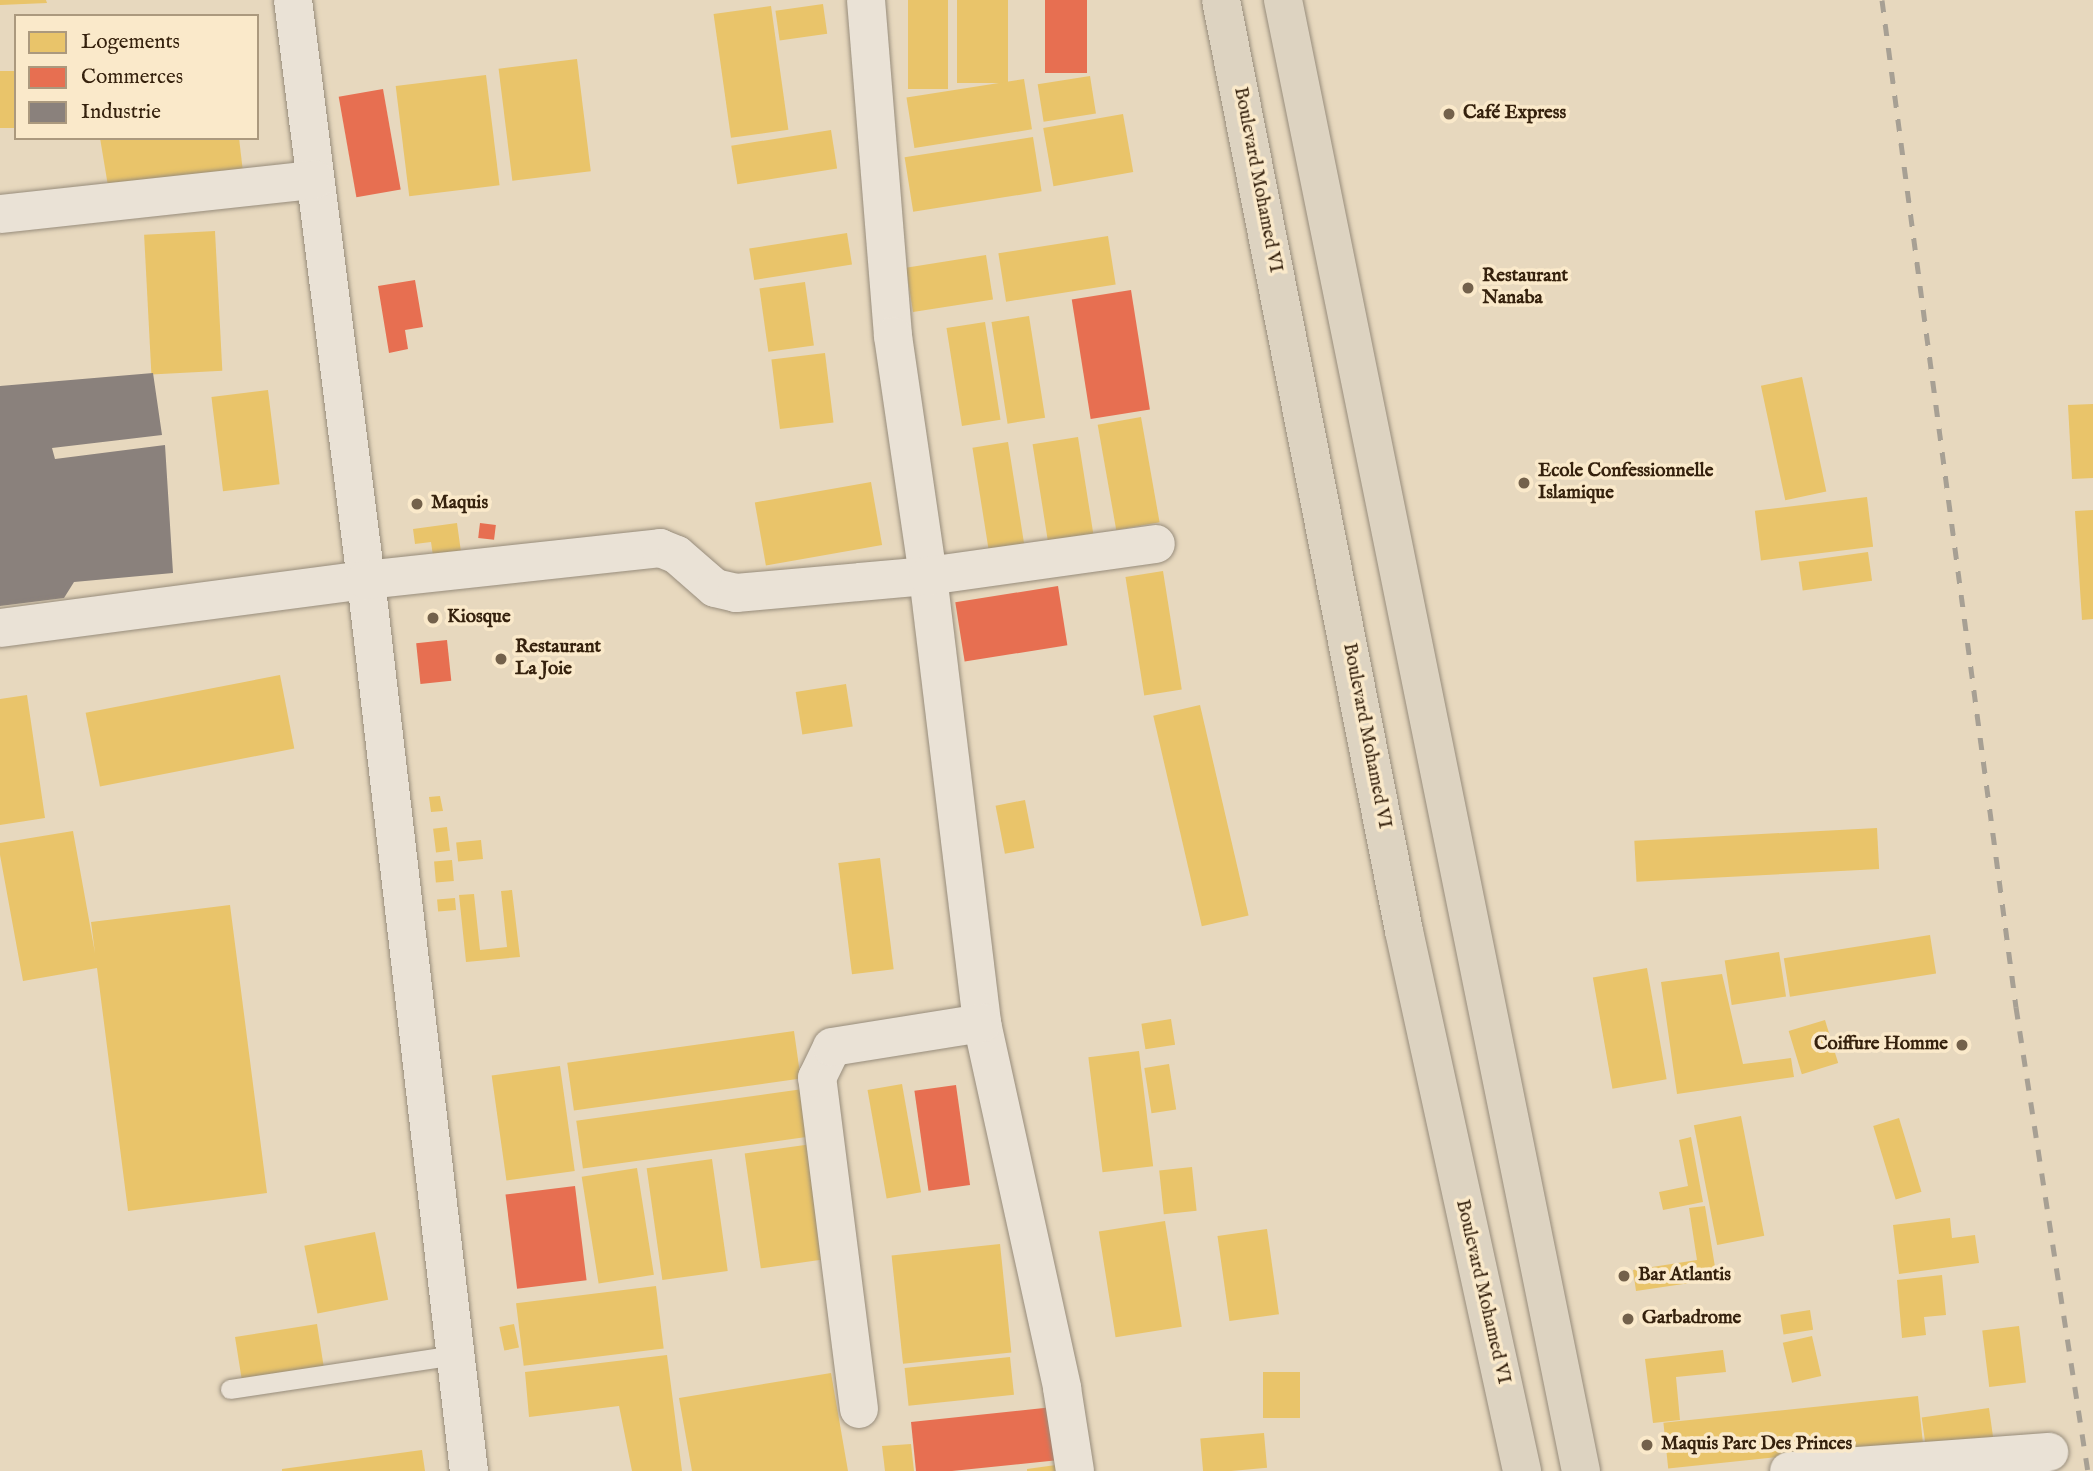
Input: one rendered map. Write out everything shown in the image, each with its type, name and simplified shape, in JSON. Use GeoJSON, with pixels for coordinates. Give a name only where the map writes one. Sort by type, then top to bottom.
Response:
{"type":"FeatureCollection","features":[{"type":"Feature","properties":{"kind":"main road","name":"Boulevard Mohamed VI"},"geometry":{"type":"LineString","coordinates":[[1220,0],[1404,931],[1522,1471]]}},
{"type":"Feature","properties":{"kind":"main road"},"geometry":{"type":"LineString","coordinates":[[1283,0],[1581,1471]]}},
{"type":"Feature","properties":{"kind":"street"},"geometry":{"type":"LineString","coordinates":[[293,0],[366,580],[469,1471]]}},
{"type":"Feature","properties":{"kind":"street"},"geometry":{"type":"LineString","coordinates":[[866,0],[893,336],[928,576],[982,1023],[1062,1388],[1075,1471]]}},
{"type":"Feature","properties":{"kind":"street"},"geometry":{"type":"LineString","coordinates":[[0,214],[315,180]]}},
{"type":"Feature","properties":{"kind":"street"},"geometry":{"type":"LineString","coordinates":[[0,628],[366,580],[660,548],[677,555],[715,588],[736,593],[928,576],[1156,544]]}},
{"type":"Feature","properties":{"kind":"street"},"geometry":{"type":"LineString","coordinates":[[859,1409],[817,1078],[832,1047],[982,1023]]}},
{"type":"Feature","properties":{"kind":"street"},"geometry":{"type":"LineString","coordinates":[[1789,1471],[2049,1452]]}},
{"type":"Feature","properties":{"kind":"lane"},"geometry":{"type":"LineString","coordinates":[[230,1389],[455,1355]]}},
{"type":"Feature","properties":{"kind":"building: Logements"},"geometry":{"type":"Polygon","coordinates":[[[0,0],[46,0],[47,3],[0,5],[0,0]]]}},
{"type":"Feature","properties":{"kind":"building: Logements"},"geometry":{"type":"Polygon","coordinates":[[[908,0],[948,0],[948,89],[908,89],[908,0]]]}},
{"type":"Feature","properties":{"kind":"building: Logements"},"geometry":{"type":"Polygon","coordinates":[[[957,0],[1008,0],[1008,83],[957,83],[957,0]]]}},
{"type":"Feature","properties":{"kind":"building: Logements"},"geometry":{"type":"Polygon","coordinates":[[[823,4],[827,34],[780,40],[775,11],[823,4]]]}},
{"type":"Feature","properties":{"kind":"building: Logements"},"geometry":{"type":"Polygon","coordinates":[[[771,6],[788,130],[731,138],[714,14],[771,6]]]}},
{"type":"Feature","properties":{"kind":"building: Logements"},"geometry":{"type":"Polygon","coordinates":[[[577,59],[591,171],[512,181],[499,69],[577,59]]]}},
{"type":"Feature","properties":{"kind":"building: Logements"},"geometry":{"type":"Polygon","coordinates":[[[0,71],[14,71],[14,128],[0,128],[0,71]]]}},
{"type":"Feature","properties":{"kind":"building: Logements"},"geometry":{"type":"Polygon","coordinates":[[[486,75],[500,185],[409,196],[396,86],[486,75]]]}},
{"type":"Feature","properties":{"kind":"building: Logements"},"geometry":{"type":"Polygon","coordinates":[[[1090,76],[1096,114],[1044,122],[1038,84],[1090,76]]]}},
{"type":"Feature","properties":{"kind":"building: Logements"},"geometry":{"type":"Polygon","coordinates":[[[1024,79],[1032,129],[914,148],[906,98],[1024,79]]]}},
{"type":"Feature","properties":{"kind":"building: Logements"},"geometry":{"type":"Polygon","coordinates":[[[1123,114],[1133,172],[1053,186],[1043,128],[1123,114]]]}},
{"type":"Feature","properties":{"kind":"building: Logements"},"geometry":{"type":"Polygon","coordinates":[[[831,130],[837,169],[737,184],[731,146],[831,130]]]}},
{"type":"Feature","properties":{"kind":"building: Logements"},"geometry":{"type":"Polygon","coordinates":[[[1033,137],[1042,191],[913,212],[905,157],[1033,137]]]}},
{"type":"Feature","properties":{"kind":"building: Logements"},"geometry":{"type":"Polygon","coordinates":[[[100,140],[239,140],[243,172],[108,186],[100,140]]]}},
{"type":"Feature","properties":{"kind":"building: Logements"},"geometry":{"type":"Polygon","coordinates":[[[215,231],[222,371],[151,375],[144,235],[215,231]]]}},
{"type":"Feature","properties":{"kind":"building: Logements"},"geometry":{"type":"Polygon","coordinates":[[[847,233],[852,265],[754,280],[749,248],[847,233]]]}},
{"type":"Feature","properties":{"kind":"building: Logements"},"geometry":{"type":"Polygon","coordinates":[[[1108,236],[1116,284],[1006,302],[998,253],[1108,236]]]}},
{"type":"Feature","properties":{"kind":"building: Logements"},"geometry":{"type":"Polygon","coordinates":[[[986,255],[993,299],[913,312],[906,268],[986,255]]]}},
{"type":"Feature","properties":{"kind":"building: Logements"},"geometry":{"type":"Polygon","coordinates":[[[805,282],[814,345],[768,352],[759,288],[805,282]]]}},
{"type":"Feature","properties":{"kind":"building: Logements"},"geometry":{"type":"Polygon","coordinates":[[[1029,316],[1045,418],[1008,424],[991,322],[1029,316]]]}},
{"type":"Feature","properties":{"kind":"building: Logements"},"geometry":{"type":"Polygon","coordinates":[[[985,322],[1000,420],[962,426],[946,328],[985,322]]]}},
{"type":"Feature","properties":{"kind":"building: Logements"},"geometry":{"type":"Polygon","coordinates":[[[825,353],[834,422],[780,429],[771,360],[825,353]]]}},
{"type":"Feature","properties":{"kind":"building: Logements"},"geometry":{"type":"Polygon","coordinates":[[[1802,377],[1826,491],[1785,500],[1761,386],[1802,377]]]}},
{"type":"Feature","properties":{"kind":"building: Logements"},"geometry":{"type":"Polygon","coordinates":[[[268,390],[280,484],[223,491],[211,397],[268,390]]]}},
{"type":"Feature","properties":{"kind":"building: Logements"},"geometry":{"type":"Polygon","coordinates":[[[2093,404],[2093,478],[2072,479],[2068,405],[2093,404]]]}},
{"type":"Feature","properties":{"kind":"building: Logements"},"geometry":{"type":"Polygon","coordinates":[[[1141,417],[1160,522],[1116,530],[1098,425],[1141,417]]]}},
{"type":"Feature","properties":{"kind":"building: Logements"},"geometry":{"type":"Polygon","coordinates":[[[1078,437],[1095,543],[1049,550],[1033,444],[1078,437]]]}},
{"type":"Feature","properties":{"kind":"building: Logements"},"geometry":{"type":"Polygon","coordinates":[[[1008,442],[1025,549],[989,554],[972,448],[1008,442]]]}},
{"type":"Feature","properties":{"kind":"building: Logements"},"geometry":{"type":"Polygon","coordinates":[[[871,482],[882,545],[766,566],[755,502],[871,482]]]}},
{"type":"Feature","properties":{"kind":"building: Logements"},"geometry":{"type":"Polygon","coordinates":[[[1867,497],[1873,547],[1761,560],[1755,511],[1867,497]]]}},
{"type":"Feature","properties":{"kind":"building: Logements"},"geometry":{"type":"Polygon","coordinates":[[[2093,510],[2093,619],[2082,620],[2075,511],[2093,510]]]}},
{"type":"Feature","properties":{"kind":"building: Logements"},"geometry":{"type":"Polygon","coordinates":[[[457,523],[461,552],[433,556],[431,542],[415,544],[413,529],[457,523]]]}},
{"type":"Feature","properties":{"kind":"building: Logements"},"geometry":{"type":"Polygon","coordinates":[[[1868,552],[1872,581],[1803,590],[1799,562],[1868,552]]]}},
{"type":"Feature","properties":{"kind":"building: Logements"},"geometry":{"type":"Polygon","coordinates":[[[1163,571],[1182,690],[1144,695],[1125,577],[1163,571]]]}},
{"type":"Feature","properties":{"kind":"building: Logements"},"geometry":{"type":"Polygon","coordinates":[[[280,675],[294,749],[100,786],[86,713],[280,675]]]}},
{"type":"Feature","properties":{"kind":"building: Logements"},"geometry":{"type":"Polygon","coordinates":[[[846,684],[853,726],[802,734],[796,692],[846,684]]]}},
{"type":"Feature","properties":{"kind":"building: Logements"},"geometry":{"type":"Polygon","coordinates":[[[27,695],[45,818],[0,825],[0,699],[27,695]]]}},
{"type":"Feature","properties":{"kind":"building: Logements"},"geometry":{"type":"Polygon","coordinates":[[[1200,705],[1249,915],[1202,926],[1153,716],[1200,705]]]}},
{"type":"Feature","properties":{"kind":"building: Logements"},"geometry":{"type":"Polygon","coordinates":[[[440,796],[443,811],[431,812],[429,797],[440,796]]]}},
{"type":"Feature","properties":{"kind":"building: Logements"},"geometry":{"type":"Polygon","coordinates":[[[1025,800],[1034,848],[1005,854],[996,806],[1025,800]]]}},
{"type":"Feature","properties":{"kind":"building: Logements"},"geometry":{"type":"Polygon","coordinates":[[[447,827],[450,851],[436,853],[433,829],[447,827]]]}},
{"type":"Feature","properties":{"kind":"building: Logements"},"geometry":{"type":"Polygon","coordinates":[[[1877,828],[1879,869],[1636,882],[1634,841],[1877,828]]]}},
{"type":"Feature","properties":{"kind":"building: Logements"},"geometry":{"type":"Polygon","coordinates":[[[73,831],[95,953],[91,922],[230,905],[267,1193],[128,1211],[97,968],[23,981],[0,855],[0,843],[73,831]]]}},
{"type":"Feature","properties":{"kind":"building: Logements"},"geometry":{"type":"Polygon","coordinates":[[[481,840],[483,859],[458,862],[456,843],[481,840]]]}},
{"type":"Feature","properties":{"kind":"building: Logements"},"geometry":{"type":"Polygon","coordinates":[[[880,858],[894,969],[852,974],[838,863],[880,858]]]}},
{"type":"Feature","properties":{"kind":"building: Logements"},"geometry":{"type":"Polygon","coordinates":[[[452,860],[454,881],[436,882],[434,862],[452,860]]]}},
{"type":"Feature","properties":{"kind":"building: Logements"},"geometry":{"type":"Polygon","coordinates":[[[512,890],[520,957],[466,962],[459,895],[474,894],[480,950],[507,947],[501,891],[512,890]]]}},
{"type":"Feature","properties":{"kind":"building: Logements"},"geometry":{"type":"Polygon","coordinates":[[[455,898],[456,910],[438,912],[437,900],[455,898]]]}},
{"type":"Feature","properties":{"kind":"building: Logements"},"geometry":{"type":"Polygon","coordinates":[[[1930,935],[1936,974],[1790,997],[1784,958],[1930,935]]]}},
{"type":"Feature","properties":{"kind":"building: Logements"},"geometry":{"type":"Polygon","coordinates":[[[1779,952],[1786,996],[1732,1005],[1725,961],[1779,952]]]}},
{"type":"Feature","properties":{"kind":"building: Logements"},"geometry":{"type":"Polygon","coordinates":[[[1647,968],[1667,1079],[1612,1089],[1593,978],[1647,968]]]}},
{"type":"Feature","properties":{"kind":"building: Logements"},"geometry":{"type":"Polygon","coordinates":[[[1722,974],[1743,1064],[1791,1058],[1794,1077],[1677,1094],[1661,982],[1722,974]]]}},
{"type":"Feature","properties":{"kind":"building: Logements"},"geometry":{"type":"Polygon","coordinates":[[[1171,1019],[1175,1045],[1145,1049],[1141,1024],[1171,1019]]]}},
{"type":"Feature","properties":{"kind":"building: Logements"},"geometry":{"type":"Polygon","coordinates":[[[1825,1020],[1838,1063],[1802,1074],[1789,1031],[1825,1020]]]}},
{"type":"Feature","properties":{"kind":"building: Logements"},"geometry":{"type":"Polygon","coordinates":[[[794,1031],[801,1079],[574,1110],[567,1063],[794,1031]]]}},
{"type":"Feature","properties":{"kind":"building: Logements"},"geometry":{"type":"Polygon","coordinates":[[[1139,1051],[1153,1166],[1103,1172],[1088,1057],[1139,1051]]]}},
{"type":"Feature","properties":{"kind":"building: Logements"},"geometry":{"type":"Polygon","coordinates":[[[1169,1064],[1176,1109],[1152,1113],[1144,1068],[1169,1064]]]}},
{"type":"Feature","properties":{"kind":"building: Logements"},"geometry":{"type":"Polygon","coordinates":[[[560,1066],[575,1171],[506,1181],[492,1076],[560,1066]]]}},
{"type":"Feature","properties":{"kind":"building: Logements"},"geometry":{"type":"Polygon","coordinates":[[[902,1084],[921,1192],[887,1198],[868,1090],[902,1084]]]}},
{"type":"Feature","properties":{"kind":"building: Logements"},"geometry":{"type":"Polygon","coordinates":[[[803,1089],[810,1137],[583,1168],[576,1121],[803,1089]]]}},
{"type":"Feature","properties":{"kind":"building: Logements"},"geometry":{"type":"Polygon","coordinates":[[[1741,1116],[1764,1236],[1717,1245],[1694,1125],[1741,1116]]]}},
{"type":"Feature","properties":{"kind":"building: Logements"},"geometry":{"type":"Polygon","coordinates":[[[1899,1118],[1922,1192],[1896,1200],[1873,1126],[1899,1118]]]}},
{"type":"Feature","properties":{"kind":"building: Logements"},"geometry":{"type":"Polygon","coordinates":[[[1691,1137],[1703,1202],[1663,1210],[1659,1192],[1688,1186],[1679,1140],[1691,1137]]]}},
{"type":"Feature","properties":{"kind":"building: Logements"},"geometry":{"type":"Polygon","coordinates":[[[812,1144],[828,1259],[761,1268],[745,1153],[812,1144]]]}},
{"type":"Feature","properties":{"kind":"building: Logements"},"geometry":{"type":"Polygon","coordinates":[[[712,1159],[728,1271],[662,1280],[647,1168],[712,1159]]]}},
{"type":"Feature","properties":{"kind":"building: Logements"},"geometry":{"type":"Polygon","coordinates":[[[1192,1167],[1197,1211],[1164,1214],[1159,1170],[1192,1167]]]}},
{"type":"Feature","properties":{"kind":"building: Logements"},"geometry":{"type":"Polygon","coordinates":[[[637,1168],[654,1275],[599,1283],[582,1177],[637,1168]]]}},
{"type":"Feature","properties":{"kind":"building: Logements"},"geometry":{"type":"Polygon","coordinates":[[[1705,1206],[1717,1279],[1636,1291],[1633,1270],[1697,1260],[1689,1208],[1705,1206]]]}},
{"type":"Feature","properties":{"kind":"building: Logements"},"geometry":{"type":"Polygon","coordinates":[[[1950,1218],[1952,1238],[1975,1235],[1979,1263],[1899,1274],[1893,1225],[1950,1218]]]}},
{"type":"Feature","properties":{"kind":"building: Logements"},"geometry":{"type":"Polygon","coordinates":[[[1165,1221],[1182,1327],[1116,1337],[1099,1231],[1165,1221]]]}},
{"type":"Feature","properties":{"kind":"building: Logements"},"geometry":{"type":"Polygon","coordinates":[[[1267,1229],[1279,1314],[1229,1321],[1217,1236],[1267,1229]]]}},
{"type":"Feature","properties":{"kind":"building: Logements"},"geometry":{"type":"Polygon","coordinates":[[[375,1232],[388,1300],[317,1313],[304,1246],[375,1232]]]}},
{"type":"Feature","properties":{"kind":"building: Logements"},"geometry":{"type":"Polygon","coordinates":[[[1000,1244],[1011,1352],[903,1364],[892,1255],[1000,1244]]]}},
{"type":"Feature","properties":{"kind":"building: Logements"},"geometry":{"type":"Polygon","coordinates":[[[1942,1275],[1946,1315],[1924,1317],[1926,1335],[1902,1338],[1897,1280],[1942,1275]]]}},
{"type":"Feature","properties":{"kind":"building: Logements"},"geometry":{"type":"Polygon","coordinates":[[[656,1286],[664,1349],[524,1366],[516,1303],[656,1286]]]}},
{"type":"Feature","properties":{"kind":"building: Logements"},"geometry":{"type":"Polygon","coordinates":[[[1810,1310],[1813,1330],[1783,1334],[1780,1315],[1810,1310]]]}},
{"type":"Feature","properties":{"kind":"building: Logements"},"geometry":{"type":"Polygon","coordinates":[[[317,1324],[324,1370],[242,1383],[235,1337],[317,1324]]]}},
{"type":"Feature","properties":{"kind":"building: Logements"},"geometry":{"type":"Polygon","coordinates":[[[514,1324],[519,1347],[504,1351],[499,1327],[514,1324]]]}},
{"type":"Feature","properties":{"kind":"building: Logements"},"geometry":{"type":"Polygon","coordinates":[[[2019,1326],[2026,1383],[1989,1387],[1982,1331],[2019,1326]]]}},
{"type":"Feature","properties":{"kind":"building: Logements"},"geometry":{"type":"Polygon","coordinates":[[[1812,1336],[1821,1376],[1792,1383],[1783,1343],[1812,1336]]]}},
{"type":"Feature","properties":{"kind":"building: Logements"},"geometry":{"type":"Polygon","coordinates":[[[1723,1350],[1726,1372],[1676,1377],[1680,1420],[1653,1423],[1645,1359],[1723,1350]]]}},
{"type":"Feature","properties":{"kind":"building: Logements"},"geometry":{"type":"Polygon","coordinates":[[[667,1355],[682,1471],[632,1471],[619,1406],[529,1417],[525,1372],[667,1355]]]}},
{"type":"Feature","properties":{"kind":"building: Logements"},"geometry":{"type":"Polygon","coordinates":[[[1010,1357],[1014,1395],[909,1406],[905,1368],[1010,1357]]]}},
{"type":"Feature","properties":{"kind":"building: Logements"},"geometry":{"type":"Polygon","coordinates":[[[1263,1372],[1300,1372],[1300,1418],[1263,1418],[1263,1372]]]}},
{"type":"Feature","properties":{"kind":"building: Logements"},"geometry":{"type":"Polygon","coordinates":[[[831,1373],[848,1471],[692,1471],[679,1398],[831,1373]]]}},
{"type":"Feature","properties":{"kind":"building: Logements"},"geometry":{"type":"Polygon","coordinates":[[[1918,1396],[1923,1442],[1668,1469],[1663,1423],[1918,1396]]]}},
{"type":"Feature","properties":{"kind":"building: Logements"},"geometry":{"type":"Polygon","coordinates":[[[1989,1408],[1994,1443],[1927,1452],[1922,1417],[1989,1408]]]}},
{"type":"Feature","properties":{"kind":"building: Logements"},"geometry":{"type":"Polygon","coordinates":[[[1264,1433],[1267,1468],[1203,1471],[1200,1439],[1264,1433]]]}},
{"type":"Feature","properties":{"kind":"building: Logements"},"geometry":{"type":"Polygon","coordinates":[[[911,1444],[914,1471],[885,1471],[882,1446],[911,1444]]]}},
{"type":"Feature","properties":{"kind":"building: Logements"},"geometry":{"type":"Polygon","coordinates":[[[422,1450],[425,1471],[282,1471],[282,1469],[422,1450]]]}},
{"type":"Feature","properties":{"kind":"building: Logements"},"geometry":{"type":"Polygon","coordinates":[[[1056,1465],[1057,1471],[1027,1471],[1027,1469],[1056,1465]]]}},
{"type":"Feature","properties":{"kind":"building: Commerces"},"geometry":{"type":"Polygon","coordinates":[[[1045,0],[1087,0],[1087,73],[1045,73],[1045,0]]]}},
{"type":"Feature","properties":{"kind":"building: Commerces"},"geometry":{"type":"Polygon","coordinates":[[[383,89],[401,189],[356,197],[339,97],[383,89]]]}},
{"type":"Feature","properties":{"kind":"building: Commerces"},"geometry":{"type":"Polygon","coordinates":[[[415,280],[423,327],[405,330],[408,349],[389,353],[378,286],[415,280]]]}},
{"type":"Feature","properties":{"kind":"building: Commerces"},"geometry":{"type":"Polygon","coordinates":[[[1131,290],[1150,410],[1091,419],[1072,299],[1131,290]]]}},
{"type":"Feature","properties":{"kind":"building: Commerces"},"geometry":{"type":"Polygon","coordinates":[[[480,523],[496,525],[494,540],[478,538],[480,523]]]}},
{"type":"Feature","properties":{"kind":"building: Commerces"},"geometry":{"type":"Polygon","coordinates":[[[1058,586],[1067,645],[965,662],[955,602],[1058,586]]]}},
{"type":"Feature","properties":{"kind":"building: Commerces"},"geometry":{"type":"Polygon","coordinates":[[[447,640],[451,681],[420,684],[416,643],[447,640]]]}},
{"type":"Feature","properties":{"kind":"building: Commerces"},"geometry":{"type":"Polygon","coordinates":[[[956,1085],[970,1185],[928,1191],[914,1091],[956,1085]]]}},
{"type":"Feature","properties":{"kind":"building: Commerces"},"geometry":{"type":"Polygon","coordinates":[[[575,1186],[587,1280],[517,1289],[506,1195],[575,1186]]]}},
{"type":"Feature","properties":{"kind":"building: Commerces"},"geometry":{"type":"Polygon","coordinates":[[[1053,1407],[1059,1460],[952,1471],[916,1471],[911,1422],[1053,1407]]]}},
{"type":"Feature","properties":{"kind":"building: Industrie"},"geometry":{"type":"Polygon","coordinates":[[[153,373],[162,435],[52,448],[55,459],[165,445],[173,573],[74,582],[64,598],[0,606],[0,386],[153,373]]]}},
{"type":"Feature","properties":{"kind":"railway"},"geometry":{"type":"LineString","coordinates":[[1882,0],[2016,1007],[2088,1471]]}},
{"type":"Feature","properties":{"kind":"place","name":"Café Express"},"geometry":{"type":"Point","coordinates":[1449,114]}},
{"type":"Feature","properties":{"kind":"place","name":"Restaurant Nanaba"},"geometry":{"type":"Point","coordinates":[1468,288]}},
{"type":"Feature","properties":{"kind":"place","name":"Ecole Confessionnelle Islamique"},"geometry":{"type":"Point","coordinates":[1524,483]}},
{"type":"Feature","properties":{"kind":"place","name":"Maquis"},"geometry":{"type":"Point","coordinates":[417,504]}},
{"type":"Feature","properties":{"kind":"place","name":"Kiosque"},"geometry":{"type":"Point","coordinates":[433,618]}},
{"type":"Feature","properties":{"kind":"place","name":"Restaurant La Joie"},"geometry":{"type":"Point","coordinates":[501,659]}},
{"type":"Feature","properties":{"kind":"place","name":"Coiffure Homme"},"geometry":{"type":"Point","coordinates":[1962,1045]}},
{"type":"Feature","properties":{"kind":"place","name":"Bar Atlantis"},"geometry":{"type":"Point","coordinates":[1624,1276]}},
{"type":"Feature","properties":{"kind":"place","name":"Garbadrome"},"geometry":{"type":"Point","coordinates":[1628,1319]}},
{"type":"Feature","properties":{"kind":"place","name":"Maquis Parc Des Princes"},"geometry":{"type":"Point","coordinates":[1647,1445]}}]}
